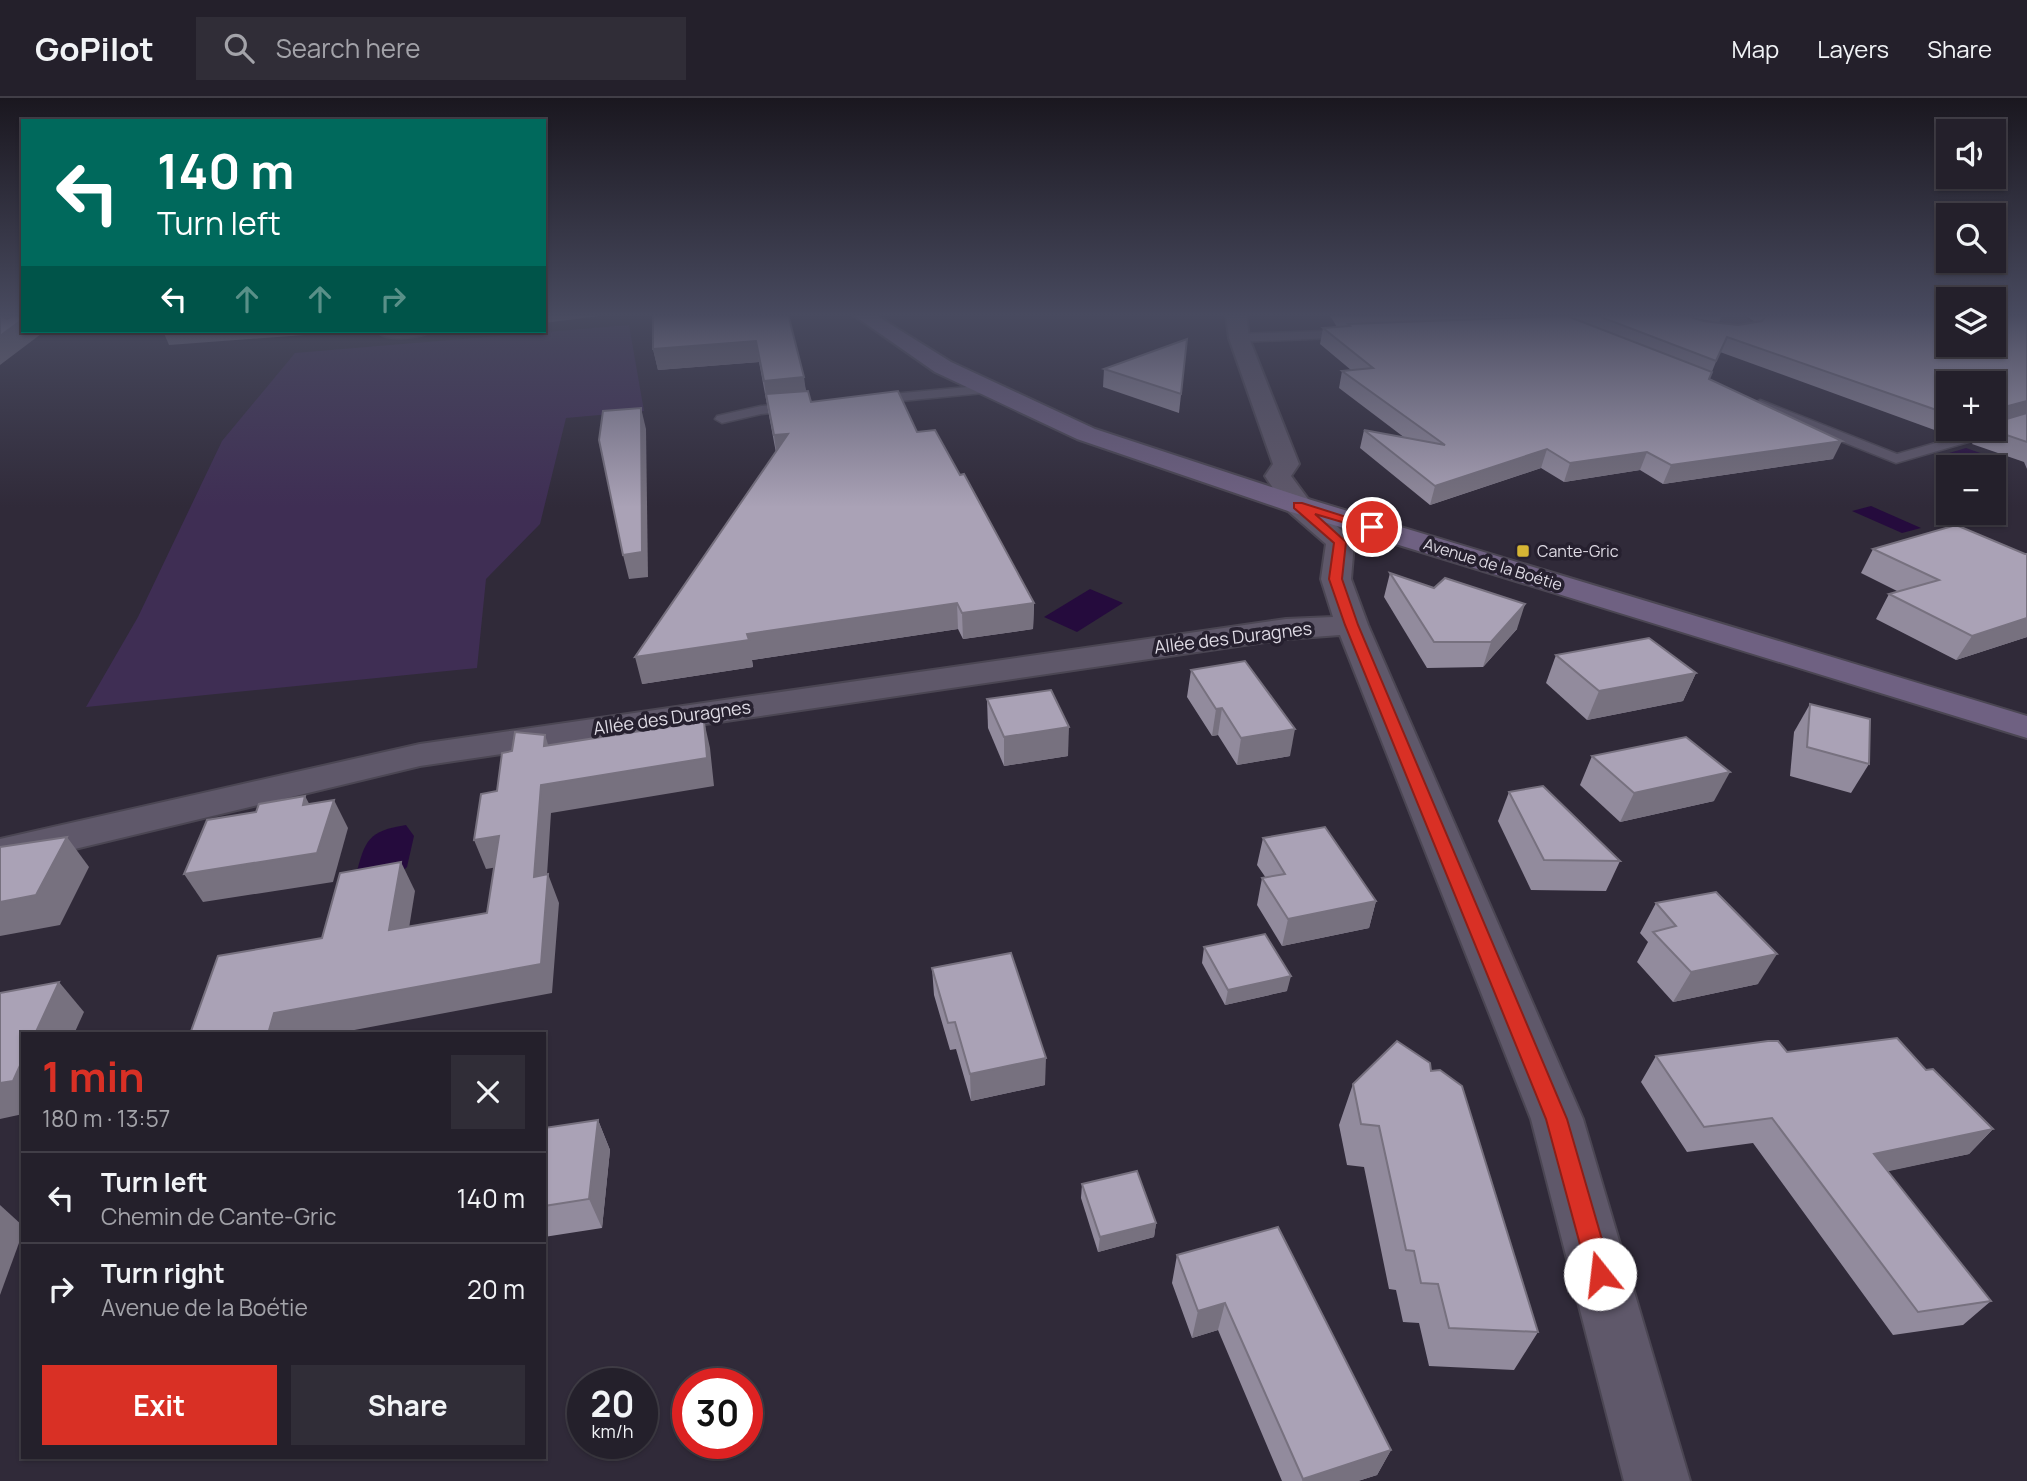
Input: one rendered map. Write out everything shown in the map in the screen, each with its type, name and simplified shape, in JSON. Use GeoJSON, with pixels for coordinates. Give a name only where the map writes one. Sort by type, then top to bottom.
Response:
{"type":"FeatureCollection","features":[{"type":"Feature","properties":{"kind":"main road","name":"Avenue de la Boétie"},"geometry":{"type":"LineString","coordinates":[[968,379],[1086,434],[1298,505],[2027,727]]}},
{"type":"Feature","properties":{"kind":"street"},"geometry":{"type":"LineString","coordinates":[[1256,379],[1286,464],[1278,476],[1298,505],[1340,542],[1335,579],[1352,625],[1557,1119],[1657,1481]]}},
{"type":"Feature","properties":{"kind":"street","name":"Allée des Duragnes"},"geometry":{"type":"LineString","coordinates":[[0,853],[420,755],[1272,631],[1352,625]]}},
{"type":"Feature","properties":{"kind":"lane"},"geometry":{"type":"LineString","coordinates":[[855,401],[989,388]]}},
{"type":"Feature","properties":{"kind":"lane"},"geometry":{"type":"LineString","coordinates":[[1743,397],[1896,459],[2027,421]]}},
{"type":"Feature","properties":{"kind":"lane"},"geometry":{"type":"LineString","coordinates":[[722,419],[761,410],[815,405]]}},
{"type":"Feature","properties":{"kind":"shaded area"},"geometry":{"type":"Polygon","coordinates":[[[274,379],[638,379],[644,411],[566,418],[540,524],[486,579],[477,668],[86,707],[138,617],[222,441],[274,379]]]}},
{"type":"Feature","properties":{"kind":"shaded area"},"geometry":{"type":"Polygon","coordinates":[[[1966,448],[1986,455],[1949,455],[1966,448]]]}},
{"type":"Feature","properties":{"kind":"shaded area"},"geometry":{"type":"Polygon","coordinates":[[[1871,506],[1921,528],[1902,533],[1852,511],[1871,506]]]}},
{"type":"Feature","properties":{"kind":"shaded area"},"geometry":{"type":"Polygon","coordinates":[[[1090,589],[1123,603],[1077,632],[1044,617],[1090,589]]]}},
{"type":"Feature","properties":{"kind":"shaded area"},"geometry":{"type":"Polygon","coordinates":[[[406,825],[414,836],[407,867],[391,882],[356,875],[362,853],[370,839],[383,830],[406,825]]]}},
{"type":"Feature","properties":{"kind":"building"},"geometry":{"type":"Polygon","coordinates":[[[764,379],[789,379],[764,381],[764,379]]]}},
{"type":"Feature","properties":{"kind":"building"},"geometry":{"type":"Polygon","coordinates":[[[1133,379],[1183,379],[1181,394],[1133,379]]]}},
{"type":"Feature","properties":{"kind":"building"},"geometry":{"type":"Polygon","coordinates":[[[1352,379],[1709,379],[1842,441],[1671,465],[1647,452],[1570,463],[1547,449],[1435,486],[1364,430],[1445,445],[1352,379]]]}},
{"type":"Feature","properties":{"kind":"building"},"geometry":{"type":"Polygon","coordinates":[[[1846,379],[1936,379],[1936,410],[1846,379]]]}},
{"type":"Feature","properties":{"kind":"building"},"geometry":{"type":"Polygon","coordinates":[[[2006,379],[2027,379],[2027,401],[2006,407],[2006,379]]]}},
{"type":"Feature","properties":{"kind":"building"},"geometry":{"type":"Polygon","coordinates":[[[808,391],[811,402],[898,391],[917,432],[935,430],[960,475],[964,474],[1034,603],[962,613],[957,603],[747,634],[749,640],[635,657],[788,434],[774,435],[766,394],[808,391]]]}},
{"type":"Feature","properties":{"kind":"building"},"geometry":{"type":"Polygon","coordinates":[[[641,408],[642,552],[623,555],[599,440],[603,411],[641,408]]]}},
{"type":"Feature","properties":{"kind":"building"},"geometry":{"type":"Polygon","coordinates":[[[2027,413],[2027,442],[2006,435],[2006,419],[2027,413]]]}},
{"type":"Feature","properties":{"kind":"building"},"geometry":{"type":"Polygon","coordinates":[[[1956,525],[2027,554],[2027,618],[1972,636],[1889,594],[1939,580],[1873,549],[1956,525]]]}},
{"type":"Feature","properties":{"kind":"building"},"geometry":{"type":"Polygon","coordinates":[[[1390,573],[1434,588],[1445,578],[1525,604],[1491,642],[1434,642],[1390,573]]]}},
{"type":"Feature","properties":{"kind":"building"},"geometry":{"type":"Polygon","coordinates":[[[1649,638],[1696,673],[1599,691],[1556,655],[1649,638]]]}},
{"type":"Feature","properties":{"kind":"building"},"geometry":{"type":"Polygon","coordinates":[[[1245,661],[1295,729],[1241,738],[1222,708],[1216,709],[1191,670],[1245,661]]]}},
{"type":"Feature","properties":{"kind":"building"},"geometry":{"type":"Polygon","coordinates":[[[1051,690],[1069,727],[1004,737],[987,699],[1051,690]]]}},
{"type":"Feature","properties":{"kind":"building"},"geometry":{"type":"Polygon","coordinates":[[[1810,704],[1870,719],[1869,764],[1807,747],[1810,704]]]}},
{"type":"Feature","properties":{"kind":"building"},"geometry":{"type":"Polygon","coordinates":[[[704,721],[707,758],[541,785],[534,877],[548,874],[541,964],[274,1013],[269,1032],[191,1032],[218,956],[322,938],[340,873],[401,862],[389,930],[487,913],[499,836],[474,840],[481,794],[497,791],[502,753],[512,751],[515,732],[545,735],[544,746],[704,721]]]}},
{"type":"Feature","properties":{"kind":"building"},"geometry":{"type":"Polygon","coordinates":[[[1686,737],[1730,772],[1634,793],[1592,756],[1686,737]]]}},
{"type":"Feature","properties":{"kind":"building"},"geometry":{"type":"Polygon","coordinates":[[[1543,786],[1620,861],[1544,860],[1509,792],[1543,786]]]}},
{"type":"Feature","properties":{"kind":"building"},"geometry":{"type":"Polygon","coordinates":[[[305,796],[303,805],[334,800],[317,853],[184,874],[207,820],[256,812],[259,804],[305,796]]]}},
{"type":"Feature","properties":{"kind":"building"},"geometry":{"type":"Polygon","coordinates":[[[1325,827],[1376,901],[1288,919],[1262,878],[1285,874],[1263,838],[1325,827]]]}},
{"type":"Feature","properties":{"kind":"building"},"geometry":{"type":"Polygon","coordinates":[[[67,837],[36,895],[0,902],[0,847],[67,837]]]}},
{"type":"Feature","properties":{"kind":"building"},"geometry":{"type":"Polygon","coordinates":[[[1716,892],[1777,954],[1691,972],[1653,932],[1676,926],[1656,903],[1716,892]]]}},
{"type":"Feature","properties":{"kind":"building"},"geometry":{"type":"Polygon","coordinates":[[[1265,934],[1291,976],[1228,990],[1204,947],[1265,934]]]}},
{"type":"Feature","properties":{"kind":"building"},"geometry":{"type":"Polygon","coordinates":[[[1011,953],[1046,1058],[970,1074],[955,1022],[948,1023],[932,968],[1011,953]]]}},
{"type":"Feature","properties":{"kind":"building"},"geometry":{"type":"Polygon","coordinates":[[[59,982],[36,1032],[21,1032],[21,1063],[13,1081],[0,1083],[0,993],[59,982]]]}},
{"type":"Feature","properties":{"kind":"building"},"geometry":{"type":"Polygon","coordinates":[[[1897,1038],[1926,1070],[1933,1069],[1993,1129],[1874,1154],[1991,1301],[1918,1312],[1772,1118],[1704,1127],[1656,1056],[1768,1041],[1778,1041],[1787,1052],[1897,1038]]]}},
{"type":"Feature","properties":{"kind":"building"},"geometry":{"type":"Polygon","coordinates":[[[1397,1041],[1430,1063],[1431,1071],[1440,1070],[1462,1086],[1538,1332],[1449,1328],[1438,1284],[1421,1283],[1414,1251],[1406,1250],[1379,1126],[1361,1124],[1353,1084],[1397,1041]]]}},
{"type":"Feature","properties":{"kind":"building"},"geometry":{"type":"Polygon","coordinates":[[[598,1120],[589,1199],[546,1206],[546,1128],[598,1120]]]}},
{"type":"Feature","properties":{"kind":"building"},"geometry":{"type":"Polygon","coordinates":[[[1137,1171],[1156,1223],[1100,1237],[1082,1184],[1137,1171]]]}},
{"type":"Feature","properties":{"kind":"building"},"geometry":{"type":"Polygon","coordinates":[[[1278,1227],[1391,1450],[1303,1479],[1225,1303],[1198,1311],[1177,1255],[1278,1227]]]}},
{"type":"Feature","properties":{"kind":"place","name":"Cante-Gric"},"geometry":{"type":"Point","coordinates":[1523,551]}},
{"type":"Feature","properties":{"kind":"route"},"geometry":{"type":"LineString","coordinates":[[1372,527],[1298,505],[1340,542],[1335,579],[1557,1119],[1600,1274]]}}]}
